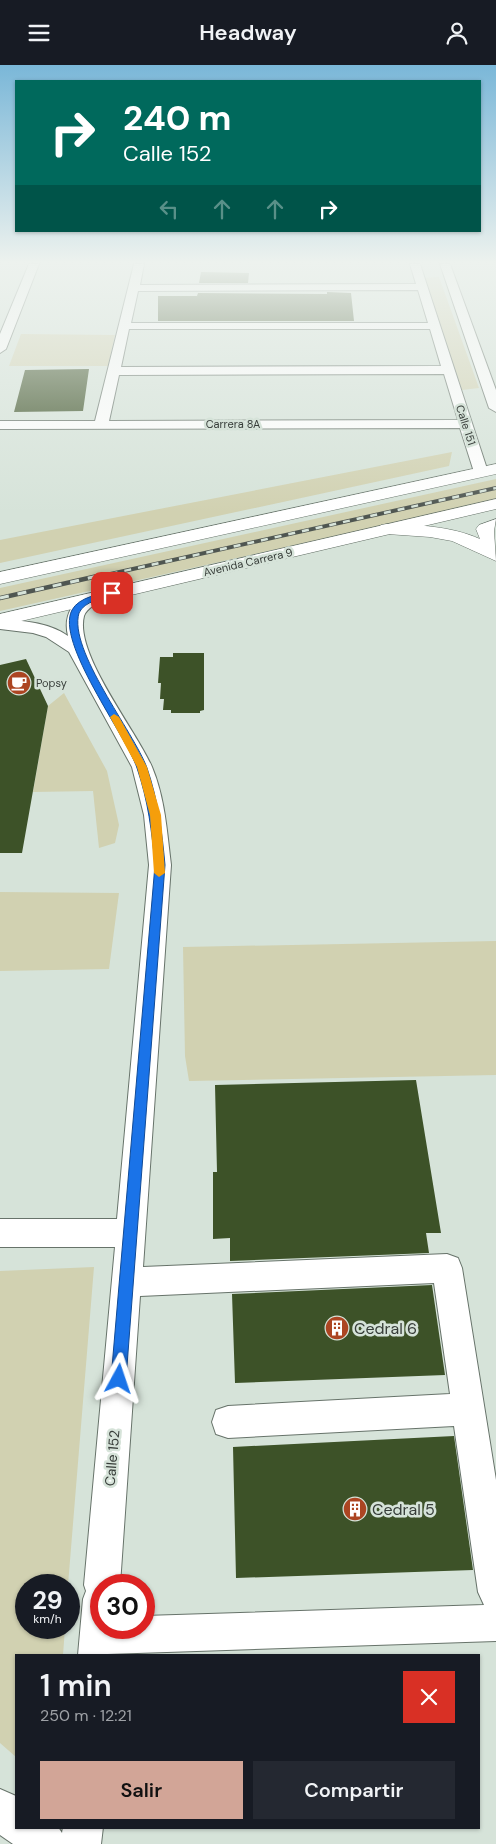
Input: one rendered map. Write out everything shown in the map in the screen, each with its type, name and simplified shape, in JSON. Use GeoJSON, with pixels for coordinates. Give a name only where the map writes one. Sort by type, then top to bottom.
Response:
{"type":"FeatureCollection","features":[{"type":"Feature","properties":{"kind":"main road"},"geometry":{"type":"LineString","coordinates":[[0,578],[489,470]]}},
{"type":"Feature","properties":{"kind":"main road","name":"Avenida Carrera 9"},"geometry":{"type":"LineString","coordinates":[[0,619],[496,504]]}},
{"type":"Feature","properties":{"kind":"main road"},"geometry":{"type":"LineString","coordinates":[[496,524],[485,529],[486,534],[496,548]]}},
{"type":"Feature","properties":{"kind":"main road"},"geometry":{"type":"LineString","coordinates":[[387,529],[446,534],[477,543],[496,555]]}},
{"type":"Feature","properties":{"kind":"street"},"geometry":{"type":"LineString","coordinates":[[101,425],[119,347]]}},
{"type":"Feature","properties":{"kind":"street","name":"Calle 151"},"geometry":{"type":"LineString","coordinates":[[442,347],[466,424],[489,470]]}},
{"type":"Feature","properties":{"kind":"street"},"geometry":{"type":"LineString","coordinates":[[477,347],[493,389],[496,408]]}},
{"type":"Feature","properties":{"kind":"street"},"geometry":{"type":"LineString","coordinates":[[114,371],[449,370]]}},
{"type":"Feature","properties":{"kind":"street"},"geometry":{"type":"LineString","coordinates":[[457,395],[493,389]]}},
{"type":"Feature","properties":{"kind":"street","name":"Carrera 8A"},"geometry":{"type":"LineString","coordinates":[[0,425],[466,424]]}},
{"type":"Feature","properties":{"kind":"street","name":"Calle 152"},"geometry":{"type":"LineString","coordinates":[[83,660],[76,634],[74,614],[80,605],[94,598]]}},
{"type":"Feature","properties":{"kind":"street","name":"Calle 152"},"geometry":{"type":"LineString","coordinates":[[0,624],[36,628],[52,633],[76,649],[142,767],[156,815],[160,865],[103,1574]]}},
{"type":"Feature","properties":{"kind":"street"},"geometry":{"type":"LineString","coordinates":[[0,1233],[130,1233]]}},
{"type":"Feature","properties":{"kind":"street"},"geometry":{"type":"LineString","coordinates":[[126,1282],[447,1268],[496,1592]]}},
{"type":"Feature","properties":{"kind":"street"},"geometry":{"type":"LineString","coordinates":[[228,1422],[469,1409]]}},
{"type":"Feature","properties":{"kind":"street"},"geometry":{"type":"LineString","coordinates":[[98,1645],[496,1623]]}},
{"type":"Feature","properties":{"kind":"street"},"geometry":{"type":"LineString","coordinates":[[0,1809],[15,1820]]}},
{"type":"Feature","properties":{"kind":"street"},"geometry":{"type":"LineString","coordinates":[[27,1829],[46,1844]]}},
{"type":"Feature","properties":{"kind":"street"},"geometry":{"type":"LineString","coordinates":[[81,1844],[83,1829]]}},
{"type":"Feature","properties":{"kind":"green space"},"geometry":{"type":"Polygon","coordinates":[[[16,347],[112,347],[108,366],[9,366],[16,347]]]}},
{"type":"Feature","properties":{"kind":"green space"},"geometry":{"type":"Polygon","coordinates":[[[447,347],[464,347],[479,388],[462,390],[447,347]]]}},
{"type":"Feature","properties":{"kind":"green space"},"geometry":{"type":"Polygon","coordinates":[[[452,452],[449,466],[0,563],[0,540],[452,452]]]}},
{"type":"Feature","properties":{"kind":"green space"},"geometry":{"type":"Polygon","coordinates":[[[496,479],[496,500],[0,611],[0,588],[496,479]]]}},
{"type":"Feature","properties":{"kind":"green space"},"geometry":{"type":"Polygon","coordinates":[[[64,693],[107,771],[119,825],[115,843],[99,848],[93,791],[33,792],[48,706],[64,693]]]}},
{"type":"Feature","properties":{"kind":"green space"},"geometry":{"type":"Polygon","coordinates":[[[0,892],[119,893],[109,969],[0,971],[0,892]]]}},
{"type":"Feature","properties":{"kind":"green space"},"geometry":{"type":"Polygon","coordinates":[[[496,941],[496,1075],[189,1081],[185,1056],[183,947],[496,941]]]}},
{"type":"Feature","properties":{"kind":"green space"},"geometry":{"type":"Polygon","coordinates":[[[94,1267],[69,1574],[15,1574],[15,1639],[64,1639],[63,1654],[15,1654],[15,1756],[0,1743],[0,1271],[94,1267]]]}},
{"type":"Feature","properties":{"kind":"building"},"geometry":{"type":"Polygon","coordinates":[[[89,369],[83,411],[14,412],[25,370],[89,369]]]}},
{"type":"Feature","properties":{"kind":"building"},"geometry":{"type":"Polygon","coordinates":[[[173,653],[204,653],[204,710],[200,711],[200,713],[171,713],[171,710],[163,710],[164,699],[160,699],[161,683],[158,683],[160,657],[173,657],[173,653]]]}},
{"type":"Feature","properties":{"kind":"building"},"geometry":{"type":"Polygon","coordinates":[[[26,659],[48,706],[22,853],[0,853],[0,665],[26,659]]]}},
{"type":"Feature","properties":{"kind":"building"},"geometry":{"type":"Polygon","coordinates":[[[416,1080],[441,1233],[426,1233],[429,1253],[230,1261],[230,1238],[213,1239],[213,1172],[217,1172],[215,1085],[416,1080]]]}},
{"type":"Feature","properties":{"kind":"building","name":"Cedral 6"},"geometry":{"type":"Polygon","coordinates":[[[432,1285],[445,1375],[235,1383],[232,1294],[432,1285]]]}},
{"type":"Feature","properties":{"kind":"building","name":"Cedral 5"},"geometry":{"type":"Polygon","coordinates":[[[454,1436],[473,1570],[236,1578],[233,1447],[454,1436]]]}},
{"type":"Feature","properties":{"kind":"railway"},"geometry":{"type":"LineString","coordinates":[[97,577],[496,488]]}},
{"type":"Feature","properties":{"kind":"railway"},"geometry":{"type":"LineString","coordinates":[[0,598],[102,575]]}},
{"type":"Feature","properties":{"kind":"slow traffic"},"geometry":{"type":"LineString","coordinates":[[114,717],[142,767],[156,815],[159,873]]}},
{"type":"Feature","properties":{"kind":"place","name":"Popsy"},"geometry":{"type":"Point","coordinates":[19,683]}},
{"type":"Feature","properties":{"kind":"place","name":"Cedral 6"},"geometry":{"type":"Point","coordinates":[337,1328]}},
{"type":"Feature","properties":{"kind":"place","name":"Cedral 5"},"geometry":{"type":"Point","coordinates":[355,1509]}},
{"type":"Feature","properties":{"kind":"route"},"geometry":{"type":"LineString","coordinates":[[112,593],[86,601],[80,605],[74,614],[76,634],[83,660],[142,767],[156,815],[160,865],[119,1379]]}}]}
